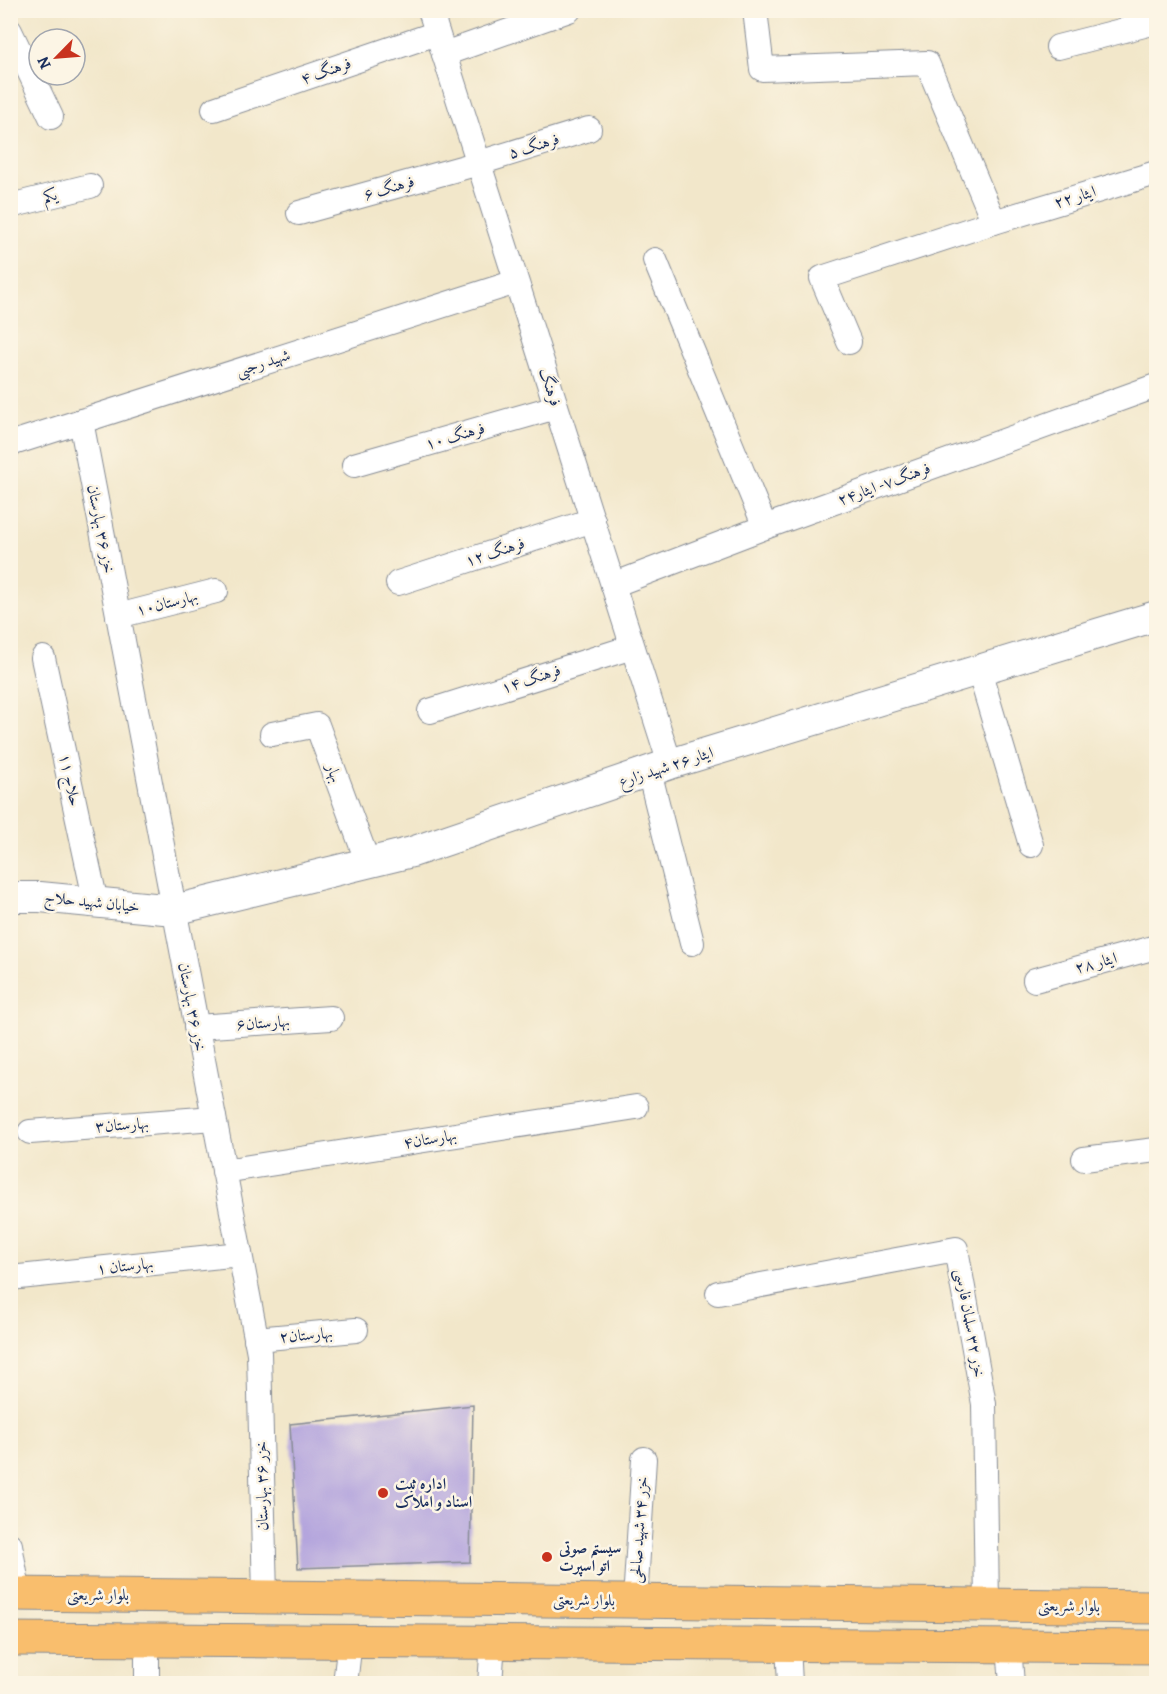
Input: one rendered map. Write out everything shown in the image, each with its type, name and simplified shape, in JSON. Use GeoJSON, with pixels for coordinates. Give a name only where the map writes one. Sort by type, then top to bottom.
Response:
{"type":"FeatureCollection","features":[{"type":"Feature","properties":{"kind":"main road","name":"بلوار شریعتی"},"geometry":{"type":"LineString","coordinates":[[15,1594],[1156,1607]]}},
{"type":"Feature","properties":{"kind":"main road"},"geometry":{"type":"LineString","coordinates":[[862,1645],[864,1603]]}},
{"type":"Feature","properties":{"kind":"main road"},"geometry":{"type":"LineString","coordinates":[[10,1639],[1156,1647]]}},
{"type":"Feature","properties":{"kind":"street","name":"فرهنگ ۴"},"geometry":{"type":"LineString","coordinates":[[214,109],[437,32],[569,10]]}},
{"type":"Feature","properties":{"kind":"street"},"geometry":{"type":"LineString","coordinates":[[755,10],[762,69],[927,63],[994,222]]}},
{"type":"Feature","properties":{"kind":"street"},"geometry":{"type":"LineString","coordinates":[[1058,47],[1156,22]]}},
{"type":"Feature","properties":{"kind":"street"},"geometry":{"type":"LineString","coordinates":[[10,31],[51,117]]}},
{"type":"Feature","properties":{"kind":"street","name":"فرهنگ"},"geometry":{"type":"LineString","coordinates":[[437,32],[632,647],[660,768],[692,943]]}},
{"type":"Feature","properties":{"kind":"street","name":"فرهنگ ۵"},"geometry":{"type":"LineString","coordinates":[[478,163],[589,129]]}},
{"type":"Feature","properties":{"kind":"street","name":"فرهنگ ۶"},"geometry":{"type":"LineString","coordinates":[[299,213],[478,163]]}},
{"type":"Feature","properties":{"kind":"street","name":"ایثار ۲۲"},"geometry":{"type":"LineString","coordinates":[[849,342],[822,278],[994,222],[1156,173]]}},
{"type":"Feature","properties":{"kind":"street","name":"یکم"},"geometry":{"type":"LineString","coordinates":[[10,206],[90,186]]}},
{"type":"Feature","properties":{"kind":"street"},"geometry":{"type":"LineString","coordinates":[[656,260],[765,527]]}},
{"type":"Feature","properties":{"kind":"street","name":"شهید رجبی"},"geometry":{"type":"LineString","coordinates":[[10,444],[516,282]]}},
{"type":"Feature","properties":{"kind":"street","name":"فرهنگ۷- ایثار۲۴"},"geometry":{"type":"LineString","coordinates":[[613,585],[765,527],[1156,386]]}},
{"type":"Feature","properties":{"kind":"street","name":"فرهنگ ۱۰"},"geometry":{"type":"LineString","coordinates":[[354,465],[556,407]]}},
{"type":"Feature","properties":{"kind":"street","name":"خزر ۳۶ بهارستان"},"geometry":{"type":"LineString","coordinates":[[81,421],[259,1353],[265,1596]]}},
{"type":"Feature","properties":{"kind":"street","name":"فرهنگ ۱۲"},"geometry":{"type":"LineString","coordinates":[[398,584],[593,520]]}},
{"type":"Feature","properties":{"kind":"street","name":"بهارستان۱۰"},"geometry":{"type":"LineString","coordinates":[[118,616],[216,591]]}},
{"type":"Feature","properties":{"kind":"street","name":"ایثار ۲۶ شهید زارع"},"geometry":{"type":"LineString","coordinates":[[174,910],[412,852],[660,768],[1156,616]]}},
{"type":"Feature","properties":{"kind":"street","name":"فرهنگ ۱۴"},"geometry":{"type":"LineString","coordinates":[[430,711],[632,647]]}},
{"type":"Feature","properties":{"kind":"street","name":"حلاج ۱۱"},"geometry":{"type":"LineString","coordinates":[[43,658],[96,903]]}},
{"type":"Feature","properties":{"kind":"street"},"geometry":{"type":"LineString","coordinates":[[979,670],[1031,845]]}},
{"type":"Feature","properties":{"kind":"street","name":"بهار"},"geometry":{"type":"LineString","coordinates":[[272,734],[317,725],[368,863]]}},
{"type":"Feature","properties":{"kind":"street","name":"خیابان شهید حلاج"},"geometry":{"type":"LineString","coordinates":[[10,897],[40,897],[174,910]]}},
{"type":"Feature","properties":{"kind":"street","name":"ایثار ۲۸"},"geometry":{"type":"LineString","coordinates":[[1035,980],[1156,947]]}},
{"type":"Feature","properties":{"kind":"street","name":"بهارستان۶"},"geometry":{"type":"LineString","coordinates":[[196,1027],[331,1018]]}},
{"type":"Feature","properties":{"kind":"street","name":"بهارستان۴"},"geometry":{"type":"LineString","coordinates":[[224,1171],[636,1107]]}},
{"type":"Feature","properties":{"kind":"street","name":"بهارستان۳"},"geometry":{"type":"LineString","coordinates":[[30,1132],[214,1118]]}},
{"type":"Feature","properties":{"kind":"street"},"geometry":{"type":"LineString","coordinates":[[1084,1159],[1156,1150]]}},
{"type":"Feature","properties":{"kind":"street","name":"خزر ۳۲ سلمان فارسی"},"geometry":{"type":"LineString","coordinates":[[718,1293],[956,1249],[984,1404],[987,1605]]}},
{"type":"Feature","properties":{"kind":"street","name":"بهارستان ۱"},"geometry":{"type":"LineString","coordinates":[[10,1278],[240,1254]]}},
{"type":"Feature","properties":{"kind":"street","name":"بهارستان۲"},"geometry":{"type":"LineString","coordinates":[[256,1339],[357,1330]]}},
{"type":"Feature","properties":{"kind":"street","name":"خزر ۳۴ شهید صالحی"},"geometry":{"type":"LineString","coordinates":[[635,1600],[644,1459]]}},
{"type":"Feature","properties":{"kind":"street"},"geometry":{"type":"LineString","coordinates":[[10,1545],[15,1594]]}},
{"type":"Feature","properties":{"kind":"street"},"geometry":{"type":"LineString","coordinates":[[147,1640],[147,1683]]}},
{"type":"Feature","properties":{"kind":"street"},"geometry":{"type":"LineString","coordinates":[[345,1683],[350,1641]]}},
{"type":"Feature","properties":{"kind":"street"},"geometry":{"type":"LineString","coordinates":[[490,1683],[493,1642]]}},
{"type":"Feature","properties":{"kind":"street"},"geometry":{"type":"LineString","coordinates":[[788,1644],[790,1683]]}},
{"type":"Feature","properties":{"kind":"street"},"geometry":{"type":"LineString","coordinates":[[1009,1646],[1012,1683]]}},
{"type":"Feature","properties":{"kind":"building","name":"اداره ثبت اسناد و املاک"},"geometry":{"type":"Polygon","coordinates":[[[473,1405],[470,1562],[298,1568],[290,1424],[473,1405]]]}},
{"type":"Feature","properties":{"kind":"place","name":"اداره ثبت اسناد و املاک"},"geometry":{"type":"Point","coordinates":[383,1493]}},
{"type":"Feature","properties":{"kind":"place","name":"سیستم صوتی اتو اسپرت"},"geometry":{"type":"Point","coordinates":[547,1557]}}]}
